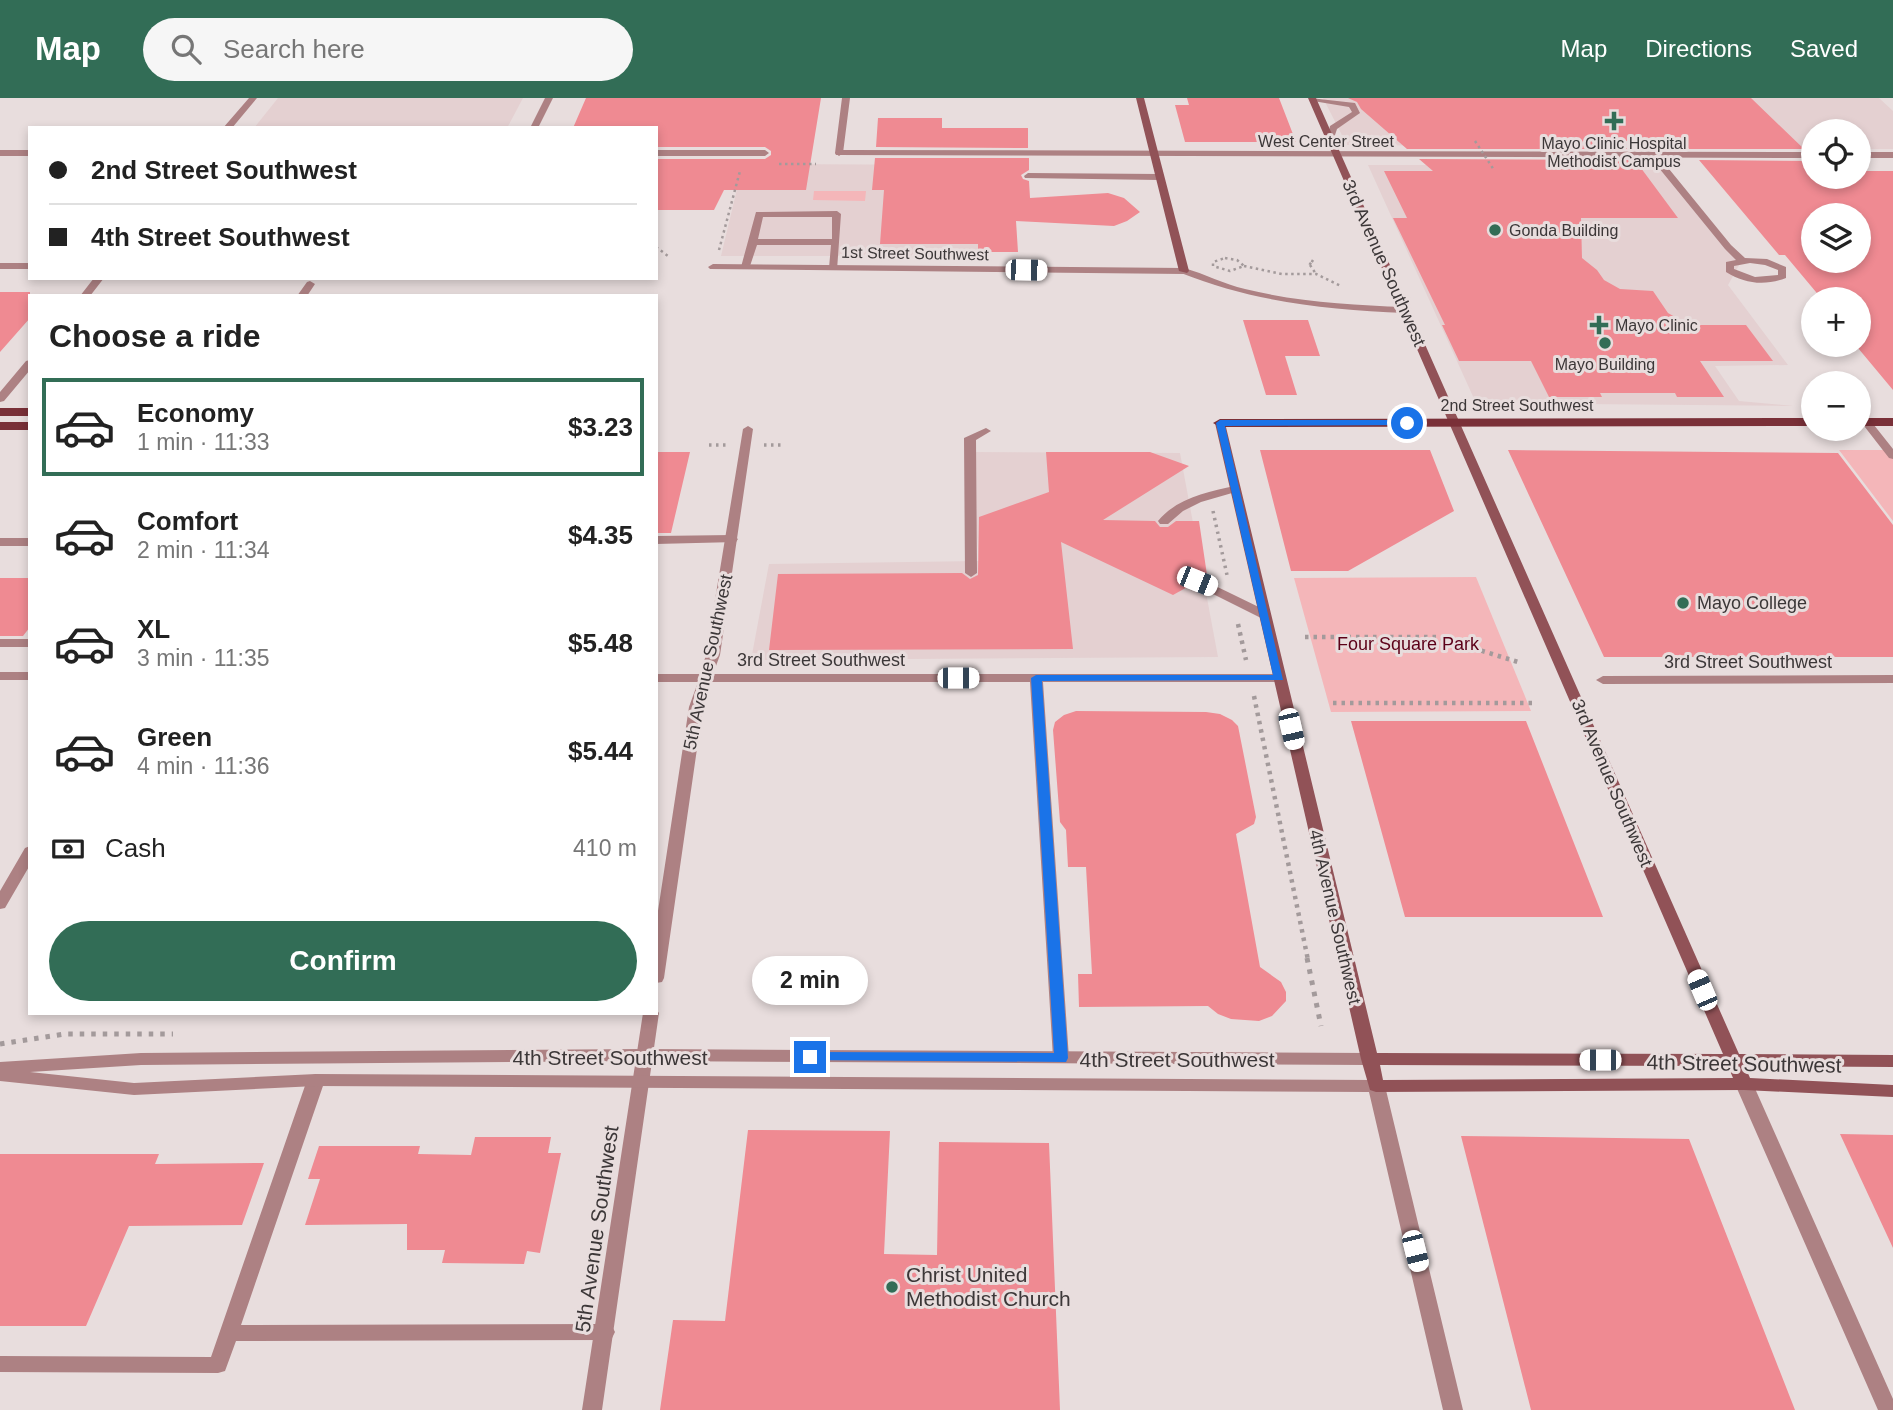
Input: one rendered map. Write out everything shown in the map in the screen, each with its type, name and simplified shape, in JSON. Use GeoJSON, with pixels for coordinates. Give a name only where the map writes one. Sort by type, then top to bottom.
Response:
{"type":"FeatureCollection","features":[{"type":"Feature","properties":{"kind":"main road"},"geometry":{"type":"LineString","coordinates":[[1140,98],[1184,271]]}},
{"type":"Feature","properties":{"kind":"main road","name":"3rd Avenue Southwest"},"geometry":{"type":"LineString","coordinates":[[1312,99],[1744,1084]]}},
{"type":"Feature","properties":{"kind":"main road"},"geometry":{"type":"LineString","coordinates":[[0,412],[28,412]]}},
{"type":"Feature","properties":{"kind":"main road","name":"2nd Street Southwest"},"geometry":{"type":"LineString","coordinates":[[1220,423],[1801,422]]}},
{"type":"Feature","properties":{"kind":"main road"},"geometry":{"type":"LineString","coordinates":[[1871,422],[1893,422]]}},
{"type":"Feature","properties":{"kind":"main road","name":"4th Avenue Southwest"},"geometry":{"type":"LineString","coordinates":[[1220,423],[1376,1086]]}},
{"type":"Feature","properties":{"kind":"main road"},"geometry":{"type":"LineString","coordinates":[[0,426],[28,426]]}},
{"type":"Feature","properties":{"kind":"main road","name":"4th Street Southwest"},"geometry":{"type":"LineString","coordinates":[[1369,1059],[1893,1061]]}},
{"type":"Feature","properties":{"kind":"main road","name":"4th Street Southwest"},"geometry":{"type":"LineString","coordinates":[[1376,1086],[1744,1084],[1893,1091]]}},
{"type":"Feature","properties":{"kind":"street"},"geometry":{"type":"LineString","coordinates":[[229,126],[253,98]]}},
{"type":"Feature","properties":{"kind":"street"},"geometry":{"type":"LineString","coordinates":[[535,126],[549,98]]}},
{"type":"Feature","properties":{"kind":"street","name":"West Center Street"},"geometry":{"type":"LineString","coordinates":[[846,98],[839,153],[1801,155]]}},
{"type":"Feature","properties":{"kind":"street"},"geometry":{"type":"LineString","coordinates":[[1312,99],[1352,105],[1356,113],[1333,128],[1330,139]]}},
{"type":"Feature","properties":{"kind":"street"},"geometry":{"type":"LineString","coordinates":[[0,153],[28,153]]}},
{"type":"Feature","properties":{"kind":"street"},"geometry":{"type":"LineString","coordinates":[[658,153],[765,153]]}},
{"type":"Feature","properties":{"kind":"street"},"geometry":{"type":"LineString","coordinates":[[1653,155],[1728,247],[1742,260],[1767,262],[1783,269],[1784,273],[1776,280],[1765,281],[1739,276],[1728,266],[1742,260]]}},
{"type":"Feature","properties":{"kind":"street"},"geometry":{"type":"LineString","coordinates":[[1871,155],[1893,155]]}},
{"type":"Feature","properties":{"kind":"street"},"geometry":{"type":"LineString","coordinates":[[1028,176],[1159,177]]}},
{"type":"Feature","properties":{"kind":"street"},"geometry":{"type":"LineString","coordinates":[[746,267],[759,214],[837,214],[834,268]]}},
{"type":"Feature","properties":{"kind":"street"},"geometry":{"type":"LineString","coordinates":[[753,242],[836,242]]}},
{"type":"Feature","properties":{"kind":"street","name":"1st Street Southwest"},"geometry":{"type":"LineString","coordinates":[[715,262],[746,267],[1184,271],[1234,291],[1272,301],[1336,308],[1405,310]]}},
{"type":"Feature","properties":{"kind":"street"},"geometry":{"type":"LineString","coordinates":[[0,266],[28,267]]}},
{"type":"Feature","properties":{"kind":"street"},"geometry":{"type":"LineString","coordinates":[[87,294],[97,280]]}},
{"type":"Feature","properties":{"kind":"street"},"geometry":{"type":"LineString","coordinates":[[303,294],[310,284]]}},
{"type":"Feature","properties":{"kind":"street"},"geometry":{"type":"LineString","coordinates":[[0,399],[28,365]]}},
{"type":"Feature","properties":{"kind":"street","name":"5th Avenue Southwest"},"geometry":{"type":"LineString","coordinates":[[658,964],[696,707],[713,655],[748,429]]}},
{"type":"Feature","properties":{"kind":"street"},"geometry":{"type":"LineString","coordinates":[[971,573],[970,438],[986,431]]}},
{"type":"Feature","properties":{"kind":"street"},"geometry":{"type":"LineString","coordinates":[[1871,432],[1893,456]]}},
{"type":"Feature","properties":{"kind":"street"},"geometry":{"type":"LineString","coordinates":[[1164,521],[1172,512],[1211,495],[1236,489]]}},
{"type":"Feature","properties":{"kind":"street"},"geometry":{"type":"LineString","coordinates":[[658,540],[732,540]]}},
{"type":"Feature","properties":{"kind":"street"},"geometry":{"type":"LineString","coordinates":[[0,541],[28,542]]}},
{"type":"Feature","properties":{"kind":"street"},"geometry":{"type":"LineString","coordinates":[[1197,581],[1265,615]]}},
{"type":"Feature","properties":{"kind":"street"},"geometry":{"type":"LineString","coordinates":[[0,643],[28,643]]}},
{"type":"Feature","properties":{"kind":"street"},"geometry":{"type":"LineString","coordinates":[[0,676],[28,676]]}},
{"type":"Feature","properties":{"kind":"street","name":"3rd Street Southwest"},"geometry":{"type":"LineString","coordinates":[[658,677],[1279,678]]}},
{"type":"Feature","properties":{"kind":"street"},"geometry":{"type":"LineString","coordinates":[[1036,678],[1061,1058]]}},
{"type":"Feature","properties":{"kind":"street","name":"3rd Street Southwest"},"geometry":{"type":"LineString","coordinates":[[1604,680],[1893,679]]}},
{"type":"Feature","properties":{"kind":"street"},"geometry":{"type":"LineString","coordinates":[[0,904],[28,855]]}},
{"type":"Feature","properties":{"kind":"street","name":"5th Avenue Southwest"},"geometry":{"type":"LineString","coordinates":[[593,1410],[651,1015]]}},
{"type":"Feature","properties":{"kind":"street","name":"4th Street Southwest"},"geometry":{"type":"LineString","coordinates":[[0,1068],[141,1059],[644,1055],[1369,1059]]}},
{"type":"Feature","properties":{"kind":"street","name":"4th Street Southwest"},"geometry":{"type":"LineString","coordinates":[[0,1075],[134,1089],[317,1080],[1376,1086]]}},
{"type":"Feature","properties":{"kind":"street"},"geometry":{"type":"LineString","coordinates":[[0,1364],[218,1364],[317,1080]]}},
{"type":"Feature","properties":{"kind":"street","name":"3rd Avenue Southwest"},"geometry":{"type":"LineString","coordinates":[[1744,1084],[1888,1410]]}},
{"type":"Feature","properties":{"kind":"street","name":"4th Avenue Southwest"},"geometry":{"type":"LineString","coordinates":[[1376,1086],[1454,1410]]}},
{"type":"Feature","properties":{"kind":"street"},"geometry":{"type":"LineString","coordinates":[[229,1333],[605,1332]]}},
{"type":"Feature","properties":{"kind":"path"},"geometry":{"type":"LineString","coordinates":[[1475,141],[1494,170]]}},
{"type":"Feature","properties":{"kind":"path"},"geometry":{"type":"LineString","coordinates":[[715,262],[742,163]]}},
{"type":"Feature","properties":{"kind":"path"},"geometry":{"type":"LineString","coordinates":[[658,248],[668,256]]}},
{"type":"Feature","properties":{"kind":"path"},"geometry":{"type":"LineString","coordinates":[[1244,266],[1282,274],[1316,274],[1310,266]]}},
{"type":"Feature","properties":{"kind":"path"},"geometry":{"type":"LineString","coordinates":[[1211,495],[1321,1026]]}},
{"type":"Feature","properties":{"kind":"path"},"geometry":{"type":"LineString","coordinates":[[1305,637],[1437,637],[1518,662]]}},
{"type":"Feature","properties":{"kind":"path"},"geometry":{"type":"LineString","coordinates":[[1334,703],[1534,703]]}},
{"type":"Feature","properties":{"kind":"shaded area"},"geometry":{"type":"Polygon","coordinates":[[[278,98],[523,98],[508,126],[256,126],[278,98]]]}},
{"type":"Feature","properties":{"kind":"shaded area","name":"Mayo Clinic Hospital Methodist Campus"},"geometry":{"type":"Polygon","coordinates":[[[1323,98],[1879,98],[1893,111],[1893,149],[1871,149],[1871,119],[1801,119],[1801,148],[1347,145],[1323,98]]]}},
{"type":"Feature","properties":{"kind":"shaded area"},"geometry":{"type":"Polygon","coordinates":[[[743,164],[976,165],[979,256],[721,256],[743,164]]]}},
{"type":"Feature","properties":{"kind":"shaded area","name":"Mayo Clinic"},"geometry":{"type":"Polygon","coordinates":[[[1368,165],[1661,165],[1742,260],[1728,285],[1788,365],[1715,366],[1739,401],[1794,406],[1476,403],[1368,165]]]}},
{"type":"Feature","properties":{"kind":"shaded area"},"geometry":{"type":"Polygon","coordinates":[[[970,452],[1180,453],[1218,657],[751,660],[769,564],[979,561],[970,452]]]}},
{"type":"Feature","properties":{"kind":"green space"},"geometry":{"type":"Polygon","coordinates":[[[814,191],[866,191],[865,201],[813,200],[814,191]]]}},
{"type":"Feature","properties":{"kind":"green space"},"geometry":{"type":"Polygon","coordinates":[[[1839,450],[1893,450],[1893,521],[1839,450]]]}},
{"type":"Feature","properties":{"kind":"green space","name":"Four Square Park"},"geometry":{"type":"Polygon","coordinates":[[[1476,577],[1531,711],[1331,712],[1294,578],[1476,577]]]}},
{"type":"Feature","properties":{"kind":"building"},"geometry":{"type":"Polygon","coordinates":[[[586,98],[821,98],[806,190],[724,190],[714,210],[658,210],[658,159],[765,159],[771,155],[771,151],[765,147],[658,147],[658,126],[574,126],[586,98]]]}},
{"type":"Feature","properties":{"kind":"building"},"geometry":{"type":"Polygon","coordinates":[[[1187,98],[1279,98],[1296,142],[1185,142],[1175,105],[1189,105],[1187,98]]]}},
{"type":"Feature","properties":{"kind":"building","name":"Mayo Clinic Hospital Methodist Campus"},"geometry":{"type":"Polygon","coordinates":[[[1348,98],[1751,98],[1801,149],[1689,149],[1682,141],[1621,141],[1627,149],[1407,149],[1361,109],[1357,102],[1348,98]]]}},
{"type":"Feature","properties":{"kind":"building"},"geometry":{"type":"Polygon","coordinates":[[[878,118],[942,118],[942,128],[1028,128],[1028,148],[876,147],[878,118]]]}},
{"type":"Feature","properties":{"kind":"building"},"geometry":{"type":"Polygon","coordinates":[[[875,158],[1029,158],[1029,170],[1021,175],[1029,181],[1030,198],[1108,193],[1124,198],[1140,212],[1114,226],[1016,221],[1018,252],[978,252],[978,244],[880,244],[884,190],[872,190],[875,158]]]}},
{"type":"Feature","properties":{"kind":"building","name":"Mayo Clinic"},"geometry":{"type":"Polygon","coordinates":[[[1419,159],[1635,160],[1678,218],[1581,218],[1582,258],[1597,270],[1604,280],[1620,289],[1653,291],[1668,313],[1689,325],[1746,325],[1773,361],[1700,361],[1724,397],[1677,397],[1675,393],[1600,393],[1602,397],[1549,397],[1531,361],[1459,361],[1442,325],[1445,325],[1393,218],[1407,218],[1384,171],[1433,171],[1419,159]]]}},
{"type":"Feature","properties":{"kind":"building"},"geometry":{"type":"Polygon","coordinates":[[[1699,160],[1801,161],[1801,189],[1871,189],[1871,171],[1893,171],[1893,390],[1866,357],[1871,357],[1871,287],[1812,287],[1785,255],[1779,255],[1699,160]]]}},
{"type":"Feature","properties":{"kind":"building"},"geometry":{"type":"Polygon","coordinates":[[[0,292],[30,292],[28,320],[0,352],[0,292]]]}},
{"type":"Feature","properties":{"kind":"building"},"geometry":{"type":"Polygon","coordinates":[[[1243,320],[1308,320],[1320,356],[1285,356],[1297,395],[1266,395],[1243,320]]]}},
{"type":"Feature","properties":{"kind":"building"},"geometry":{"type":"Polygon","coordinates":[[[1260,450],[1430,450],[1454,511],[1348,571],[1291,571],[1260,450]]]}},
{"type":"Feature","properties":{"kind":"building","name":"Mayo College"},"geometry":{"type":"Polygon","coordinates":[[[1508,450],[1838,453],[1893,525],[1893,657],[1604,657],[1508,450]]]}},
{"type":"Feature","properties":{"kind":"building"},"geometry":{"type":"Polygon","coordinates":[[[658,452],[690,452],[671,533],[658,533],[658,452]]]}},
{"type":"Feature","properties":{"kind":"building"},"geometry":{"type":"Polygon","coordinates":[[[1046,452],[1150,452],[1189,466],[1103,520],[1155,521],[1160,527],[1168,527],[1176,521],[1199,521],[1207,575],[1192,575],[1189,580],[1191,585],[1173,595],[1061,542],[1073,649],[769,650],[778,574],[962,573],[970,579],[978,575],[979,517],[1049,492],[1046,452]]]}},
{"type":"Feature","properties":{"kind":"building"},"geometry":{"type":"Polygon","coordinates":[[[0,578],[28,578],[28,630],[23,636],[0,636],[0,578]]]}},
{"type":"Feature","properties":{"kind":"building"},"geometry":{"type":"Polygon","coordinates":[[[1076,711],[1206,712],[1220,714],[1238,726],[1256,817],[1254,824],[1236,834],[1260,967],[1281,982],[1286,992],[1286,1001],[1272,1016],[1259,1021],[1231,1019],[1208,1006],[1079,1007],[1078,974],[1092,974],[1086,867],[1068,867],[1066,830],[1060,822],[1053,730],[1055,722],[1076,711]]]}},
{"type":"Feature","properties":{"kind":"building"},"geometry":{"type":"Polygon","coordinates":[[[1351,721],[1526,721],[1603,917],[1405,917],[1351,721]]]}},
{"type":"Feature","properties":{"kind":"building","name":"Christ United Methodist Church"},"geometry":{"type":"Polygon","coordinates":[[[748,1130],[890,1131],[884,1254],[937,1255],[939,1142],[1049,1143],[1060,1410],[660,1410],[673,1320],[725,1321],[748,1130]]]}},
{"type":"Feature","properties":{"kind":"building"},"geometry":{"type":"Polygon","coordinates":[[[1840,1134],[1893,1135],[1893,1248],[1840,1134]]]}},
{"type":"Feature","properties":{"kind":"building"},"geometry":{"type":"Polygon","coordinates":[[[1461,1136],[1689,1139],[1795,1410],[1531,1410],[1461,1136]]]}},
{"type":"Feature","properties":{"kind":"building"},"geometry":{"type":"Polygon","coordinates":[[[475,1137],[551,1137],[548,1153],[561,1153],[540,1253],[527,1251],[524,1264],[442,1263],[445,1250],[407,1250],[407,1224],[305,1225],[320,1179],[308,1179],[319,1146],[420,1146],[418,1154],[471,1155],[475,1137]]]}},
{"type":"Feature","properties":{"kind":"building"},"geometry":{"type":"Polygon","coordinates":[[[0,1154],[159,1154],[155,1164],[264,1163],[242,1225],[129,1226],[86,1326],[0,1326],[0,1154]]]}},
{"type":"Feature","properties":{"kind":"place","name":"Mayo Clinic Hospital Methodist Campus"},"geometry":{"type":"Point","coordinates":[1614,121]}},
{"type":"Feature","properties":{"kind":"place","name":"Gonda Building"},"geometry":{"type":"Point","coordinates":[1495,230]}},
{"type":"Feature","properties":{"kind":"place","name":"Mayo Clinic"},"geometry":{"type":"Point","coordinates":[1599,325]}},
{"type":"Feature","properties":{"kind":"place","name":"Mayo Building"},"geometry":{"type":"Point","coordinates":[1605,343]}},
{"type":"Feature","properties":{"kind":"place","name":"Mayo College"},"geometry":{"type":"Point","coordinates":[1683,603]}},
{"type":"Feature","properties":{"kind":"place","name":"Christ United Methodist Church"},"geometry":{"type":"Point","coordinates":[892,1287]}},
{"type":"Feature","properties":{"kind":"route"},"geometry":{"type":"LineString","coordinates":[[810,1057],[1061,1058],[1036,678],[1279,678],[1220,423],[1407,423]]}}]}
